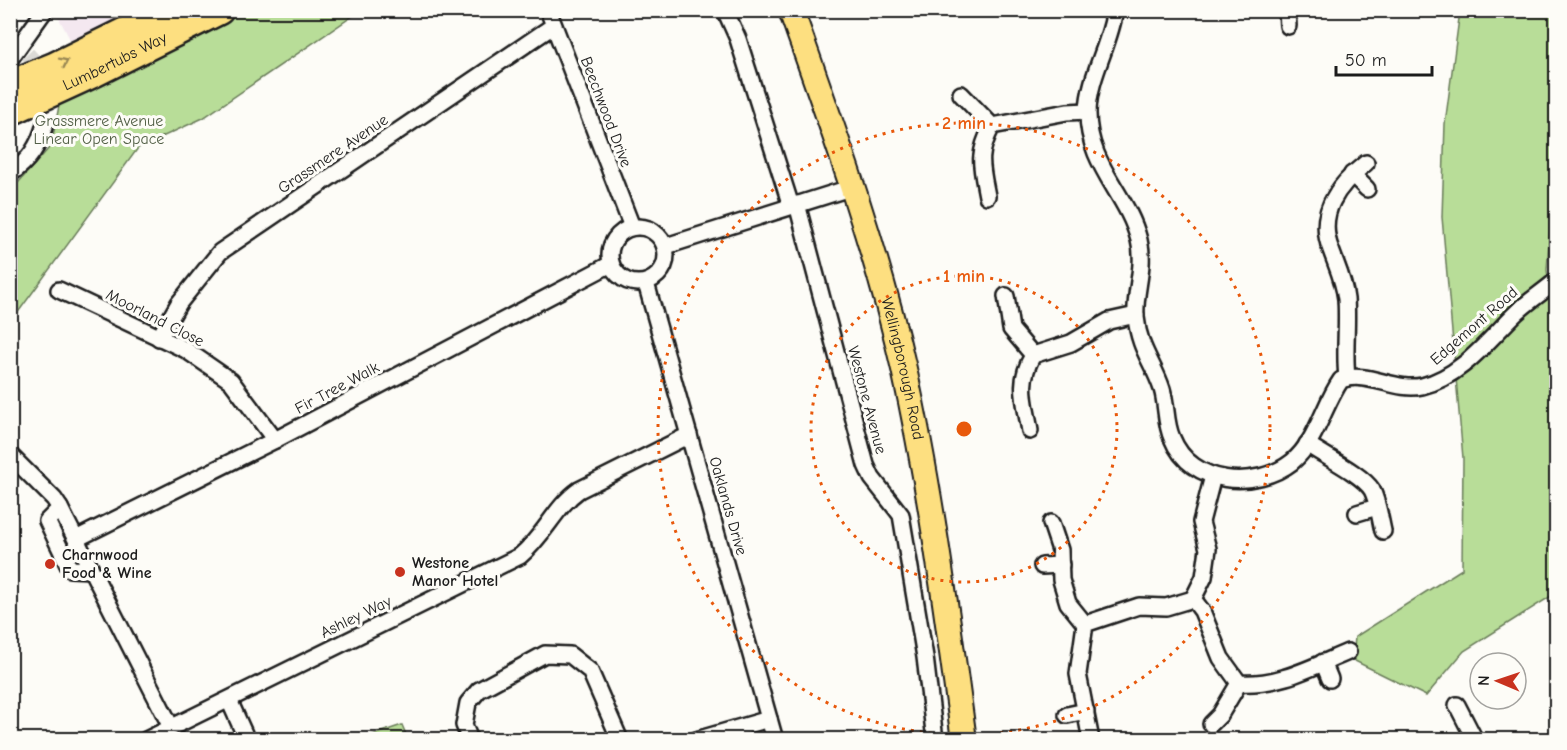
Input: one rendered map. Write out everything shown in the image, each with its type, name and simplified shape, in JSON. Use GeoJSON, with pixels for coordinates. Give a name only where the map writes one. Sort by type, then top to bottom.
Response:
{"type":"FeatureCollection","features":[{"type":"Feature","properties":{"kind":"highway","name":"Lumbertubs Way"},"geometry":{"type":"LineString","coordinates":[[10,85],[54,67],[170,10]]}},
{"type":"Feature","properties":{"kind":"highway","name":"Lumbertubs Way"},"geometry":{"type":"LineString","coordinates":[[10,111],[95,72],[219,10]]}},
{"type":"Feature","properties":{"kind":"main road","name":"Wellingborough Road"},"geometry":{"type":"LineString","coordinates":[[791,10],[875,257],[903,367],[927,482],[964,740]]}},
{"type":"Feature","properties":{"kind":"street","name":"Beechwood Drive"},"geometry":{"type":"LineString","coordinates":[[548,10],[632,227]]}},
{"type":"Feature","properties":{"kind":"street","name":"Westone Avenue"},"geometry":{"type":"LineString","coordinates":[[725,10],[738,39],[794,205],[866,465],[901,515],[925,657],[935,740]]}},
{"type":"Feature","properties":{"kind":"street"},"geometry":{"type":"LineString","coordinates":[[1115,10],[1109,40],[1094,79],[1088,111],[1094,151],[1140,241],[1142,275],[1136,315],[1143,351],[1162,388],[1172,439],[1198,469],[1227,480],[1264,477],[1294,460],[1307,444],[1341,380],[1347,378],[1344,352],[1346,299],[1340,269],[1327,234],[1327,214],[1335,192],[1366,163]]}},
{"type":"Feature","properties":{"kind":"street"},"geometry":{"type":"LineString","coordinates":[[1287,10],[1288,26]]}},
{"type":"Feature","properties":{"kind":"street"},"geometry":{"type":"LineString","coordinates":[[10,59],[44,12]]}},
{"type":"Feature","properties":{"kind":"street","name":"Grassmere Avenue"},"geometry":{"type":"LineString","coordinates":[[159,338],[179,303],[220,252],[553,26]]}},
{"type":"Feature","properties":{"kind":"street"},"geometry":{"type":"LineString","coordinates":[[961,94],[992,126]]}},
{"type":"Feature","properties":{"kind":"street"},"geometry":{"type":"LineString","coordinates":[[992,126],[1067,112],[1088,111]]}},
{"type":"Feature","properties":{"kind":"street"},"geometry":{"type":"LineString","coordinates":[[10,174],[27,160],[39,144],[45,124]]}},
{"type":"Feature","properties":{"kind":"street"},"geometry":{"type":"LineString","coordinates":[[987,196],[980,159],[981,149],[992,126]]}},
{"type":"Feature","properties":{"kind":"street"},"geometry":{"type":"LineString","coordinates":[[1352,174],[1367,189]]}},
{"type":"Feature","properties":{"kind":"street"},"geometry":{"type":"LineString","coordinates":[[666,246],[853,187]]}},
{"type":"Feature","properties":{"kind":"street"},"geometry":{"type":"LineString","coordinates":[[632,227],[649,228],[658,234],[666,246],[665,266],[660,274],[646,282],[627,281],[619,276],[611,264],[612,245],[617,236],[632,227]]}},
{"type":"Feature","properties":{"kind":"street","name":"Fir Tree Walk"},"geometry":{"type":"LineString","coordinates":[[76,539],[275,440],[611,264]]}},
{"type":"Feature","properties":{"kind":"street","name":"Edgemont Road"},"geometry":{"type":"LineString","coordinates":[[1347,378],[1361,377],[1398,387],[1409,387],[1434,382],[1449,376],[1519,310],[1557,281]]}},
{"type":"Feature","properties":{"kind":"street","name":"Oaklands Drive"},"geometry":{"type":"LineString","coordinates":[[646,282],[775,740]]}},
{"type":"Feature","properties":{"kind":"street","name":"Moorland Close"},"geometry":{"type":"LineString","coordinates":[[59,290],[186,350],[231,381],[275,440]]}},
{"type":"Feature","properties":{"kind":"street"},"geometry":{"type":"LineString","coordinates":[[1006,296],[1011,329],[1033,355]]}},
{"type":"Feature","properties":{"kind":"street"},"geometry":{"type":"LineString","coordinates":[[1030,431],[1022,386],[1024,370],[1033,355],[1071,343],[1109,321],[1136,315]]}},
{"type":"Feature","properties":{"kind":"street","name":"Ashley Way"},"geometry":{"type":"LineString","coordinates":[[146,740],[520,556],[538,541],[565,500],[689,435]]}},
{"type":"Feature","properties":{"kind":"street"},"geometry":{"type":"LineString","coordinates":[[1307,444],[1356,474],[1371,489],[1383,531]]}},
{"type":"Feature","properties":{"kind":"street"},"geometry":{"type":"LineString","coordinates":[[10,455],[60,508],[171,727]]}},
{"type":"Feature","properties":{"kind":"street"},"geometry":{"type":"LineString","coordinates":[[1085,624],[1139,606],[1166,607],[1193,599],[1204,577],[1208,549],[1201,522],[1213,476]]}},
{"type":"Feature","properties":{"kind":"street"},"geometry":{"type":"LineString","coordinates":[[1357,513],[1377,507]]}},
{"type":"Feature","properties":{"kind":"street"},"geometry":{"type":"LineString","coordinates":[[60,508],[47,521],[70,569],[91,570]]}},
{"type":"Feature","properties":{"kind":"street"},"geometry":{"type":"LineString","coordinates":[[1051,523],[1060,550],[1061,580],[1068,603],[1085,624],[1078,674],[1091,740]]}},
{"type":"Feature","properties":{"kind":"street"},"geometry":{"type":"LineString","coordinates":[[1042,566],[1061,565]]}},
{"type":"Feature","properties":{"kind":"street"},"geometry":{"type":"LineString","coordinates":[[1193,599],[1202,611],[1221,658],[1239,683],[1259,685],[1275,682],[1348,652]]}},
{"type":"Feature","properties":{"kind":"street"},"geometry":{"type":"LineString","coordinates":[[470,740],[464,725],[468,703],[479,690],[545,654],[570,655],[590,671],[620,740]]}},
{"type":"Feature","properties":{"kind":"street"},"geometry":{"type":"LineString","coordinates":[[1323,662],[1330,679]]}},
{"type":"Feature","properties":{"kind":"street"},"geometry":{"type":"LineString","coordinates":[[1210,724],[1220,716],[1239,683]]}},
{"type":"Feature","properties":{"kind":"street"},"geometry":{"type":"LineString","coordinates":[[229,700],[248,740]]}},
{"type":"Feature","properties":{"kind":"street"},"geometry":{"type":"LineString","coordinates":[[1457,705],[1474,740]]}},
{"type":"Feature","properties":{"kind":"street"},"geometry":{"type":"LineString","coordinates":[[1067,715],[1086,711]]}},
{"type":"Feature","properties":{"kind":"street"},"geometry":{"type":"LineString","coordinates":[[696,740],[769,719]]}},
{"type":"Feature","properties":{"kind":"shaded area"},"geometry":{"type":"Polygon","coordinates":[[[55,11],[143,11],[71,41],[55,11]]]}},
{"type":"Feature","properties":{"kind":"green space","name":"Grassmere Avenue Linear Open Space"},"geometry":{"type":"Polygon","coordinates":[[[241,11],[360,11],[203,118],[138,148],[11,322],[11,185],[17,184],[51,146],[60,101],[187,41],[241,11]]]}},
{"type":"Feature","properties":{"kind":"green space"},"geometry":{"type":"Polygon","coordinates":[[[1460,11],[1556,11],[1556,144],[1547,270],[1556,334],[1556,593],[1464,651],[1426,696],[1353,660],[1355,637],[1462,569],[1463,458],[1442,217],[1445,124],[1460,11]]]}},
{"type":"Feature","properties":{"kind":"green space"},"geometry":{"type":"Polygon","coordinates":[[[402,725],[408,739],[361,739],[402,725]]]}},
{"type":"Feature","properties":{"kind":"tunnel"},"geometry":{"type":"LineString","coordinates":[[10,39],[22,48],[38,66],[47,97],[45,124]]}},
{"type":"Feature","properties":{"kind":"place","name":"Charnwood Food & Wine"},"geometry":{"type":"Point","coordinates":[50,564]}},
{"type":"Feature","properties":{"kind":"place","name":"Westone Manor Hotel"},"geometry":{"type":"Point","coordinates":[400,572]}}]}
